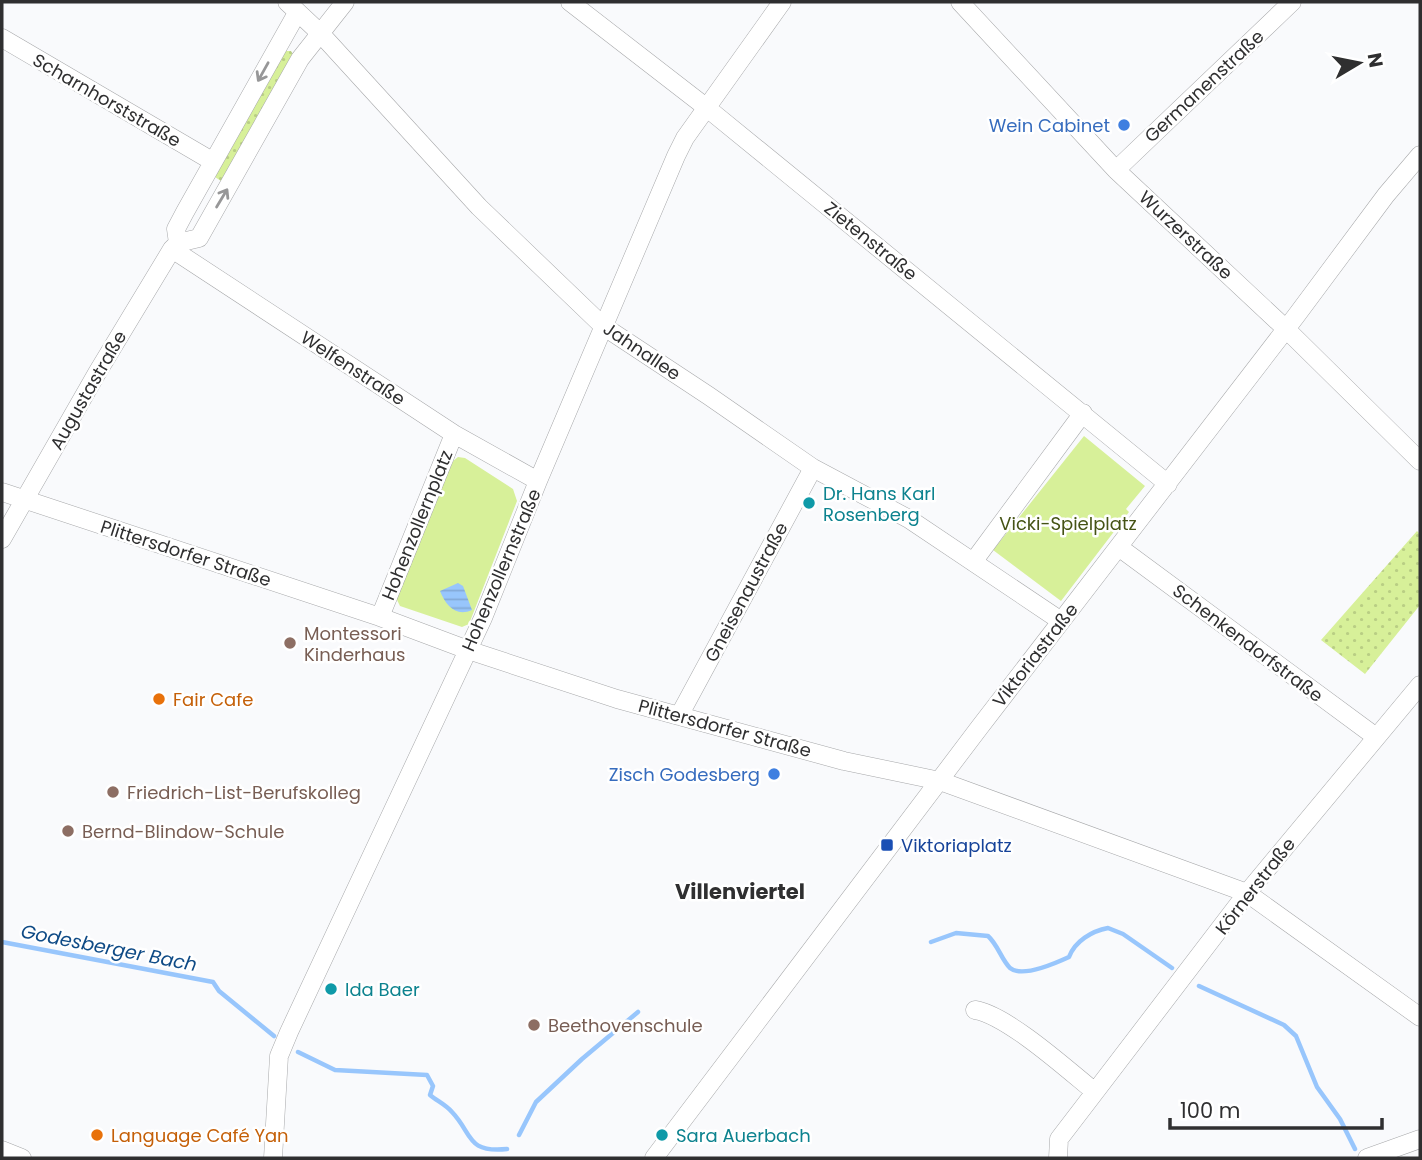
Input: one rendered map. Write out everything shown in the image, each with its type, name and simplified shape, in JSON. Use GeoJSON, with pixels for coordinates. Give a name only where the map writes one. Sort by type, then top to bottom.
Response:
{"type":"FeatureCollection","features":[{"type":"Feature","properties":{"kind":"street","name":"Augustastraße"},"geometry":{"type":"LineString","coordinates":[[174,246],[199,238],[300,58],[345,2]]}},
{"type":"Feature","properties":{"kind":"street","name":"Zietenstraße"},"geometry":{"type":"LineString","coordinates":[[570,2],[707,107],[1168,484]]}},
{"type":"Feature","properties":{"kind":"street","name":"Hohenzollernstraße"},"geometry":{"type":"LineString","coordinates":[[273,1158],[279,1056],[468,650],[676,156],[685,138],[782,2]]}},
{"type":"Feature","properties":{"kind":"street","name":"Wurzerstraße"},"geometry":{"type":"LineString","coordinates":[[960,2],[1115,170],[1286,329],[1420,461]]}},
{"type":"Feature","properties":{"kind":"street","name":"Germanenstraße"},"geometry":{"type":"LineString","coordinates":[[1115,170],[1273,8],[1292,2]]}},
{"type":"Feature","properties":{"kind":"street","name":"Augustastraße"},"geometry":{"type":"LineString","coordinates":[[2,539],[97,373],[174,246],[176,229],[292,7]]}},
{"type":"Feature","properties":{"kind":"street","name":"Jahnallee"},"geometry":{"type":"LineString","coordinates":[[292,7],[320,33],[479,208],[603,327],[813,468],[909,519],[1061,621]]}},
{"type":"Feature","properties":{"kind":"street","name":"Scharnhorststraße"},"geometry":{"type":"LineString","coordinates":[[2,38],[212,161]]}},
{"type":"Feature","properties":{"kind":"street","name":"Viktoriastraße"},"geometry":{"type":"LineString","coordinates":[[654,1158],[1386,195],[1420,155]]}},
{"type":"Feature","properties":{"kind":"street","name":"Welfenstraße"},"geometry":{"type":"LineString","coordinates":[[174,246],[454,434],[538,481]]}},
{"type":"Feature","properties":{"kind":"street"},"geometry":{"type":"LineString","coordinates":[[973,562],[1083,413]]}},
{"type":"Feature","properties":{"kind":"street","name":"Hohenzollernplatz"},"geometry":{"type":"LineString","coordinates":[[380,617],[454,434]]}},
{"type":"Feature","properties":{"kind":"street","name":"Gneisenaustraße"},"geometry":{"type":"LineString","coordinates":[[679,716],[813,468]]}},
{"type":"Feature","properties":{"kind":"street","name":"Plittersdorfer Straße"},"geometry":{"type":"LineString","coordinates":[[2,492],[380,617],[468,650],[617,699],[844,761],[940,781],[1247,893],[1420,1017]]}},
{"type":"Feature","properties":{"kind":"street","name":"Schenkendorfstraße"},"geometry":{"type":"LineString","coordinates":[[1120,548],[1376,737]]}},
{"type":"Feature","properties":{"kind":"street","name":"Körnerstraße"},"geometry":{"type":"LineString","coordinates":[[1058,1158],[1059,1139],[1094,1092],[1247,893],[1420,685]]}},
{"type":"Feature","properties":{"kind":"street"},"geometry":{"type":"LineString","coordinates":[[975,1010],[987,1012],[1041,1047],[1094,1092]]}},
{"type":"Feature","properties":{"kind":"street"},"geometry":{"type":"LineString","coordinates":[[1367,1158],[1420,1139]]}},
{"type":"Feature","properties":{"kind":"green space"},"geometry":{"type":"Polygon","coordinates":[[[284,51],[291,51],[294,56],[224,183],[212,175],[284,51]]]}},
{"type":"Feature","properties":{"kind":"green space","name":"Vicki-Spielplatz"},"geometry":{"type":"Polygon","coordinates":[[[1084,436],[1145,486],[1126,509],[1129,512],[1061,601],[993,550],[1084,436]]]}},
{"type":"Feature","properties":{"kind":"green space"},"geometry":{"type":"Polygon","coordinates":[[[458,457],[465,458],[513,489],[517,501],[469,624],[462,627],[400,606],[396,598],[453,461],[458,457]]]}},
{"type":"Feature","properties":{"kind":"green space"},"geometry":{"type":"Polygon","coordinates":[[[1417,531],[1420,534],[1420,605],[1365,674],[1321,640],[1417,531]]]}},
{"type":"Feature","properties":{"kind":"water"},"geometry":{"type":"Polygon","coordinates":[[[458,583],[463,586],[472,610],[456,611],[442,596],[440,591],[458,583]]]}},
{"type":"Feature","properties":{"kind":"waterway","name":"Godesberger Bach"},"geometry":{"type":"LineString","coordinates":[[931,942],[956,933],[988,936],[1010,968],[1022,971],[1069,957],[1075,946],[1085,938],[1108,928],[1123,934],[1172,968]]}},
{"type":"Feature","properties":{"kind":"waterway","name":"Godesberger Bach"},"geometry":{"type":"LineString","coordinates":[[2,942],[213,982],[219,991],[274,1036]]}},
{"type":"Feature","properties":{"kind":"waterway","name":"Godesberger Bach"},"geometry":{"type":"LineString","coordinates":[[1199,986],[1284,1025],[1296,1036],[1317,1087],[1340,1119],[1355,1149]]}},
{"type":"Feature","properties":{"kind":"waterway","name":"Godesberger Bach"},"geometry":{"type":"LineString","coordinates":[[519,1135],[536,1102],[638,1012]]}},
{"type":"Feature","properties":{"kind":"waterway","name":"Godesberger Bach"},"geometry":{"type":"LineString","coordinates":[[298,1052],[335,1070],[427,1075],[433,1086],[430,1095],[452,1112],[477,1145],[507,1149]]}},
{"type":"Feature","properties":{"kind":"place","name":"Wein Cabinet"},"geometry":{"type":"Point","coordinates":[1124,125]}},
{"type":"Feature","properties":{"kind":"place","name":"Dr. Hans Karl Rosenberg"},"geometry":{"type":"Point","coordinates":[809,503]}},
{"type":"Feature","properties":{"kind":"place","name":"Montessori Kinderhaus"},"geometry":{"type":"Point","coordinates":[290,643]}},
{"type":"Feature","properties":{"kind":"place","name":"Fair Cafe"},"geometry":{"type":"Point","coordinates":[159,699]}},
{"type":"Feature","properties":{"kind":"place","name":"Zisch Godesberg"},"geometry":{"type":"Point","coordinates":[774,774]}},
{"type":"Feature","properties":{"kind":"place","name":"Friedrich-List-Berufskolleg"},"geometry":{"type":"Point","coordinates":[113,792]}},
{"type":"Feature","properties":{"kind":"place","name":"Bernd-Blindow-Schule"},"geometry":{"type":"Point","coordinates":[68,831]}},
{"type":"Feature","properties":{"kind":"place","name":"Viktoriaplatz"},"geometry":{"type":"Point","coordinates":[887,845]}},
{"type":"Feature","properties":{"kind":"place","name":"Ida Baer"},"geometry":{"type":"Point","coordinates":[331,989]}},
{"type":"Feature","properties":{"kind":"place","name":"Beethovenschule"},"geometry":{"type":"Point","coordinates":[534,1025]}},
{"type":"Feature","properties":{"kind":"place","name":"Language Café Yan"},"geometry":{"type":"Point","coordinates":[97,1135]}},
{"type":"Feature","properties":{"kind":"place","name":"Sara Auerbach"},"geometry":{"type":"Point","coordinates":[662,1135]}},
{"type":"Feature","properties":{"kind":"district","name":"Villenviertel"},"geometry":{"type":"Point","coordinates":[740,891]}}]}
